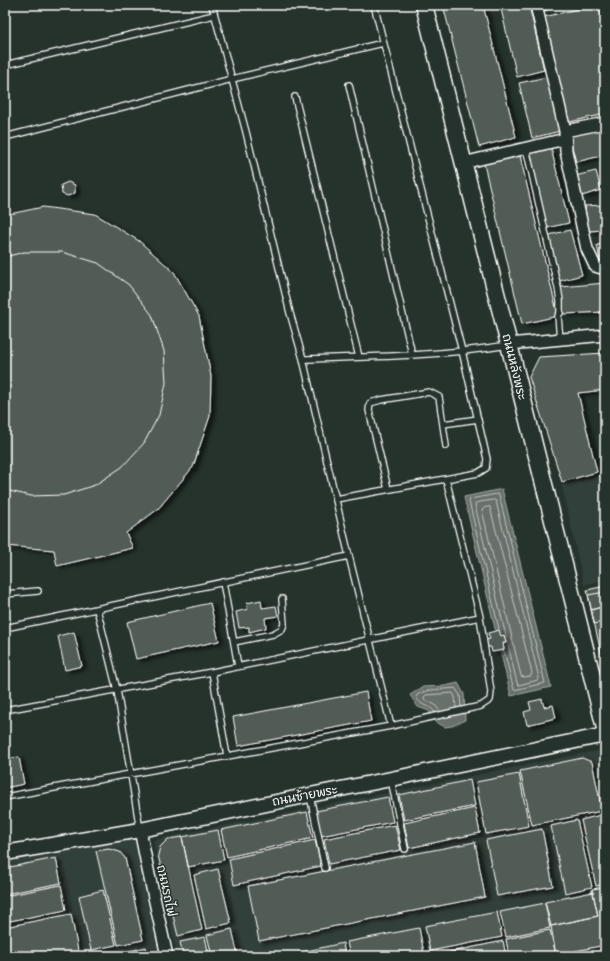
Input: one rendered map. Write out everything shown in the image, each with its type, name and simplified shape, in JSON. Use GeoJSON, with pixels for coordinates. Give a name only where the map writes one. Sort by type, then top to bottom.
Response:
{"type":"FeatureCollection","features":[{"type":"Feature","properties":{"kind":"main road","name":"ถนนหลังพระ"},"geometry":{"type":"LineString","coordinates":[[424,5],[605,728]]}},
{"type":"Feature","properties":{"kind":"street"},"geometry":{"type":"LineString","coordinates":[[537,7],[565,135],[566,151],[587,249],[595,266],[605,269]]}},
{"type":"Feature","properties":{"kind":"street"},"geometry":{"type":"LineString","coordinates":[[463,163],[526,148],[605,123]]}},
{"type":"Feature","properties":{"kind":"street"},"geometry":{"type":"LineString","coordinates":[[509,344],[605,335]]}},
{"type":"Feature","properties":{"kind":"street","name":"ถนนซ้ายพระ"},"geometry":{"type":"LineString","coordinates":[[5,853],[140,830],[605,735]]}},
{"type":"Feature","properties":{"kind":"street","name":"ถนนรถไฟ"},"geometry":{"type":"LineString","coordinates":[[140,830],[167,956]]}},
{"type":"Feature","properties":{"kind":"lane"},"geometry":{"type":"LineString","coordinates":[[212,5],[246,132],[290,313],[303,359],[349,556],[392,726]]}},
{"type":"Feature","properties":{"kind":"lane"},"geometry":{"type":"LineString","coordinates":[[336,499],[478,474],[486,468],[487,459],[462,351],[374,5]]}},
{"type":"Feature","properties":{"kind":"lane"},"geometry":{"type":"LineString","coordinates":[[537,7],[550,5]]}},
{"type":"Feature","properties":{"kind":"lane"},"geometry":{"type":"LineString","coordinates":[[5,65],[214,15]]}},
{"type":"Feature","properties":{"kind":"lane"},"geometry":{"type":"LineString","coordinates":[[5,137],[232,79],[383,43]]}},
{"type":"Feature","properties":{"kind":"lane"},"geometry":{"type":"LineString","coordinates":[[349,85],[412,354]]}},
{"type":"Feature","properties":{"kind":"lane"},"geometry":{"type":"LineString","coordinates":[[294,97],[359,358]]}},
{"type":"Feature","properties":{"kind":"lane"},"geometry":{"type":"LineString","coordinates":[[526,148],[558,288],[560,301],[560,313],[558,316],[560,340]]}},
{"type":"Feature","properties":{"kind":"lane"},"geometry":{"type":"LineString","coordinates":[[303,359],[359,358],[462,351],[509,344]]}},
{"type":"Feature","properties":{"kind":"lane"},"geometry":{"type":"LineString","coordinates":[[388,489],[369,410],[370,403],[429,392],[439,397],[446,446]]}},
{"type":"Feature","properties":{"kind":"lane"},"geometry":{"type":"LineString","coordinates":[[443,424],[478,419]]}},
{"type":"Feature","properties":{"kind":"lane"},"geometry":{"type":"LineString","coordinates":[[5,797],[392,726],[481,706],[490,700],[491,692],[480,617],[446,479]]}},
{"type":"Feature","properties":{"kind":"lane"},"geometry":{"type":"LineString","coordinates":[[5,628],[349,556]]}},
{"type":"Feature","properties":{"kind":"lane"},"geometry":{"type":"LineString","coordinates":[[223,582],[238,666]]}},
{"type":"Feature","properties":{"kind":"lane"},"geometry":{"type":"LineString","coordinates":[[5,594],[38,591]]}},
{"type":"Feature","properties":{"kind":"lane"},"geometry":{"type":"LineString","coordinates":[[234,642],[273,634],[282,630],[284,624],[282,599]]}},
{"type":"Feature","properties":{"kind":"lane"},"geometry":{"type":"LineString","coordinates":[[97,609],[117,690],[140,830]]}},
{"type":"Feature","properties":{"kind":"lane"},"geometry":{"type":"LineString","coordinates":[[5,710],[212,672],[480,617]]}},
{"type":"Feature","properties":{"kind":"lane"},"geometry":{"type":"LineString","coordinates":[[212,672],[227,756]]}},
{"type":"Feature","properties":{"kind":"lane"},"geometry":{"type":"LineString","coordinates":[[392,779],[405,849]]}},
{"type":"Feature","properties":{"kind":"lane"},"geometry":{"type":"LineString","coordinates":[[310,795],[325,868]]}},
{"type":"Feature","properties":{"kind":"shaded area"},"geometry":{"type":"Polygon","coordinates":[[[605,474],[605,579],[584,585],[562,485],[605,474]]]}},
{"type":"Feature","properties":{"kind":"shaded area"},"geometry":{"type":"Polygon","coordinates":[[[601,750],[605,766],[605,952],[582,956],[177,956],[153,840],[601,750]]]}},
{"type":"Feature","properties":{"kind":"shaded area"},"geometry":{"type":"Polygon","coordinates":[[[134,829],[160,956],[5,956],[5,860],[134,829]]]}},
{"type":"Feature","properties":{"kind":"water"},"geometry":{"type":"Polygon","coordinates":[[[502,489],[551,687],[511,696],[464,497],[502,489]]]}},
{"type":"Feature","properties":{"kind":"water"},"geometry":{"type":"Polygon","coordinates":[[[458,683],[464,694],[465,720],[452,726],[445,727],[436,722],[429,711],[418,707],[410,695],[423,687],[445,686],[458,683]]]}},
{"type":"Feature","properties":{"kind":"building"},"geometry":{"type":"Polygon","coordinates":[[[443,5],[483,5],[516,137],[479,147],[443,5]]]}},
{"type":"Feature","properties":{"kind":"building"},"geometry":{"type":"Polygon","coordinates":[[[517,5],[529,5],[544,70],[517,77],[501,9],[517,5]]]}},
{"type":"Feature","properties":{"kind":"building"},"geometry":{"type":"Polygon","coordinates":[[[599,5],[605,31],[605,114],[565,123],[540,18],[599,5]]]}},
{"type":"Feature","properties":{"kind":"building"},"geometry":{"type":"Polygon","coordinates":[[[547,77],[560,131],[532,138],[519,83],[547,77]]]}},
{"type":"Feature","properties":{"kind":"building"},"geometry":{"type":"Polygon","coordinates":[[[605,127],[605,155],[576,162],[569,135],[605,127]]]}},
{"type":"Feature","properties":{"kind":"building"},"geometry":{"type":"Polygon","coordinates":[[[551,148],[569,223],[546,228],[529,154],[551,148]]]}},
{"type":"Feature","properties":{"kind":"building"},"geometry":{"type":"Polygon","coordinates":[[[520,156],[558,316],[522,324],[484,164],[520,156]]]}},
{"type":"Feature","properties":{"kind":"building"},"geometry":{"type":"Polygon","coordinates":[[[596,171],[601,190],[582,196],[575,176],[596,171]]]}},
{"type":"Feature","properties":{"kind":"building"},"geometry":{"type":"Polygon","coordinates":[[[68,182],[75,185],[75,193],[68,196],[62,194],[61,185],[68,182]]]}},
{"type":"Feature","properties":{"kind":"building"},"geometry":{"type":"Polygon","coordinates":[[[605,205],[605,230],[588,231],[585,206],[605,205]]]}},
{"type":"Feature","properties":{"kind":"building"},"geometry":{"type":"Polygon","coordinates":[[[43,207],[95,214],[139,241],[174,272],[199,316],[211,376],[210,416],[193,467],[158,509],[126,533],[133,548],[57,566],[54,550],[5,546],[5,215],[43,207]]]}},
{"type":"Feature","properties":{"kind":"building"},"geometry":{"type":"Polygon","coordinates":[[[570,230],[582,275],[559,281],[549,235],[570,230]]]}},
{"type":"Feature","properties":{"kind":"building"},"geometry":{"type":"Polygon","coordinates":[[[605,244],[605,266],[601,266],[597,245],[605,244]]]}},
{"type":"Feature","properties":{"kind":"building"},"geometry":{"type":"Polygon","coordinates":[[[24,252],[62,252],[98,263],[129,285],[152,315],[164,351],[166,383],[159,415],[144,443],[122,467],[95,485],[64,495],[31,496],[5,490],[5,257],[24,252]]]}},
{"type":"Feature","properties":{"kind":"building"},"geometry":{"type":"Polygon","coordinates":[[[605,283],[605,312],[564,314],[561,287],[605,283]]]}},
{"type":"Feature","properties":{"kind":"building"},"geometry":{"type":"Polygon","coordinates":[[[605,353],[605,390],[578,393],[597,472],[562,482],[529,377],[539,357],[605,353]]]}},
{"type":"Feature","properties":{"kind":"building"},"geometry":{"type":"Polygon","coordinates":[[[605,474],[605,497],[600,475],[605,474]]]}},
{"type":"Feature","properties":{"kind":"building"},"geometry":{"type":"Polygon","coordinates":[[[605,586],[605,671],[587,590],[605,586]]]}},
{"type":"Feature","properties":{"kind":"building"},"geometry":{"type":"Polygon","coordinates":[[[605,592],[605,606],[591,610],[588,595],[605,592]]]}},
{"type":"Feature","properties":{"kind":"building"},"geometry":{"type":"Polygon","coordinates":[[[261,600],[262,608],[276,606],[278,616],[265,618],[266,628],[249,632],[249,627],[239,628],[236,612],[248,609],[247,603],[261,600]]]}},
{"type":"Feature","properties":{"kind":"building"},"geometry":{"type":"Polygon","coordinates":[[[210,603],[219,641],[136,659],[127,622],[210,603]]]}},
{"type":"Feature","properties":{"kind":"building"},"geometry":{"type":"Polygon","coordinates":[[[605,606],[605,621],[594,624],[591,610],[605,606]]]}},
{"type":"Feature","properties":{"kind":"building"},"geometry":{"type":"Polygon","coordinates":[[[499,630],[501,636],[504,635],[506,643],[503,643],[504,650],[492,652],[491,647],[487,647],[486,640],[490,639],[488,633],[499,630]]]}},
{"type":"Feature","properties":{"kind":"building"},"geometry":{"type":"Polygon","coordinates":[[[74,632],[82,666],[65,670],[58,636],[74,632]]]}},
{"type":"Feature","properties":{"kind":"building"},"geometry":{"type":"Polygon","coordinates":[[[366,692],[371,721],[238,746],[233,717],[366,692]]]}},
{"type":"Feature","properties":{"kind":"building"},"geometry":{"type":"Polygon","coordinates":[[[542,699],[544,707],[553,705],[556,718],[527,725],[524,712],[531,710],[529,702],[542,699]]]}},
{"type":"Feature","properties":{"kind":"building"},"geometry":{"type":"Polygon","coordinates":[[[19,757],[24,784],[5,788],[5,759],[19,757]]]}},
{"type":"Feature","properties":{"kind":"building"},"geometry":{"type":"Polygon","coordinates":[[[582,758],[592,762],[602,811],[532,825],[520,771],[582,758]]]}},
{"type":"Feature","properties":{"kind":"building"},"geometry":{"type":"Polygon","coordinates":[[[519,774],[529,826],[486,834],[476,782],[519,774]]]}},
{"type":"Feature","properties":{"kind":"building"},"geometry":{"type":"Polygon","coordinates":[[[470,780],[475,806],[404,820],[399,795],[470,780]]]}},
{"type":"Feature","properties":{"kind":"building"},"geometry":{"type":"Polygon","coordinates":[[[388,797],[393,822],[321,836],[316,811],[388,797]]]}},
{"type":"Feature","properties":{"kind":"building"},"geometry":{"type":"Polygon","coordinates":[[[475,808],[480,833],[409,848],[404,823],[475,808]]]}},
{"type":"Feature","properties":{"kind":"building"},"geometry":{"type":"Polygon","coordinates":[[[307,812],[313,838],[227,857],[221,830],[307,812]]]}},
{"type":"Feature","properties":{"kind":"building"},"geometry":{"type":"Polygon","coordinates":[[[605,814],[605,884],[596,886],[581,820],[605,814]]]}},
{"type":"Feature","properties":{"kind":"building"},"geometry":{"type":"Polygon","coordinates":[[[577,820],[592,887],[565,893],[551,826],[577,820]]]}},
{"type":"Feature","properties":{"kind":"building"},"geometry":{"type":"Polygon","coordinates":[[[395,825],[401,850],[329,864],[324,839],[395,825]]]}},
{"type":"Feature","properties":{"kind":"building"},"geometry":{"type":"Polygon","coordinates":[[[542,829],[553,886],[497,896],[486,840],[542,829]]]}},
{"type":"Feature","properties":{"kind":"building"},"geometry":{"type":"Polygon","coordinates":[[[218,830],[224,860],[188,867],[182,837],[218,830]]]}},
{"type":"Feature","properties":{"kind":"building"},"geometry":{"type":"Polygon","coordinates":[[[182,837],[202,930],[178,936],[158,855],[160,847],[168,839],[182,837]]]}},
{"type":"Feature","properties":{"kind":"building"},"geometry":{"type":"Polygon","coordinates":[[[315,840],[321,866],[234,885],[229,859],[315,840]]]}},
{"type":"Feature","properties":{"kind":"building"},"geometry":{"type":"Polygon","coordinates":[[[475,842],[485,897],[259,941],[248,886],[475,842]]]}},
{"type":"Feature","properties":{"kind":"building"},"geometry":{"type":"Polygon","coordinates":[[[109,849],[120,852],[125,858],[143,940],[118,945],[96,851],[109,849]]]}},
{"type":"Feature","properties":{"kind":"building"},"geometry":{"type":"Polygon","coordinates":[[[56,858],[61,883],[5,894],[5,868],[56,858]]]}},
{"type":"Feature","properties":{"kind":"building"},"geometry":{"type":"Polygon","coordinates":[[[218,869],[231,923],[206,929],[194,875],[218,869]]]}},
{"type":"Feature","properties":{"kind":"building"},"geometry":{"type":"Polygon","coordinates":[[[61,885],[66,910],[5,922],[5,896],[61,885]]]}},
{"type":"Feature","properties":{"kind":"building"},"geometry":{"type":"Polygon","coordinates":[[[605,887],[605,945],[556,955],[551,926],[598,916],[592,889],[605,887]]]}},
{"type":"Feature","properties":{"kind":"building"},"geometry":{"type":"Polygon","coordinates":[[[103,890],[116,945],[91,950],[79,896],[103,890]]]}},
{"type":"Feature","properties":{"kind":"building"},"geometry":{"type":"Polygon","coordinates":[[[593,892],[598,916],[551,926],[545,902],[593,892]]]}},
{"type":"Feature","properties":{"kind":"building"},"geometry":{"type":"Polygon","coordinates":[[[545,903],[550,928],[506,937],[500,912],[545,903]]]}},
{"type":"Feature","properties":{"kind":"building"},"geometry":{"type":"Polygon","coordinates":[[[497,912],[502,937],[430,951],[425,926],[497,912]]]}},
{"type":"Feature","properties":{"kind":"building"},"geometry":{"type":"Polygon","coordinates":[[[71,914],[79,956],[5,956],[5,927],[71,914]]]}},
{"type":"Feature","properties":{"kind":"building"},"geometry":{"type":"Polygon","coordinates":[[[419,928],[424,953],[409,956],[350,956],[347,942],[419,928]]]}},
{"type":"Feature","properties":{"kind":"building"},"geometry":{"type":"Polygon","coordinates":[[[232,929],[238,956],[212,956],[207,935],[232,929]]]}},
{"type":"Feature","properties":{"kind":"building"},"geometry":{"type":"Polygon","coordinates":[[[550,930],[556,955],[509,956],[506,939],[550,930]]]}},
{"type":"Feature","properties":{"kind":"building"},"geometry":{"type":"Polygon","coordinates":[[[205,937],[209,956],[183,956],[180,942],[205,937]]]}},
{"type":"Feature","properties":{"kind":"building"},"geometry":{"type":"Polygon","coordinates":[[[503,941],[506,956],[431,956],[503,941]]]}},
{"type":"Feature","properties":{"kind":"building"},"geometry":{"type":"Polygon","coordinates":[[[343,943],[345,956],[284,956],[343,943]]]}},
{"type":"Feature","properties":{"kind":"building"},"geometry":{"type":"Polygon","coordinates":[[[146,947],[148,956],[122,956],[122,953],[146,947]]]}}]}
